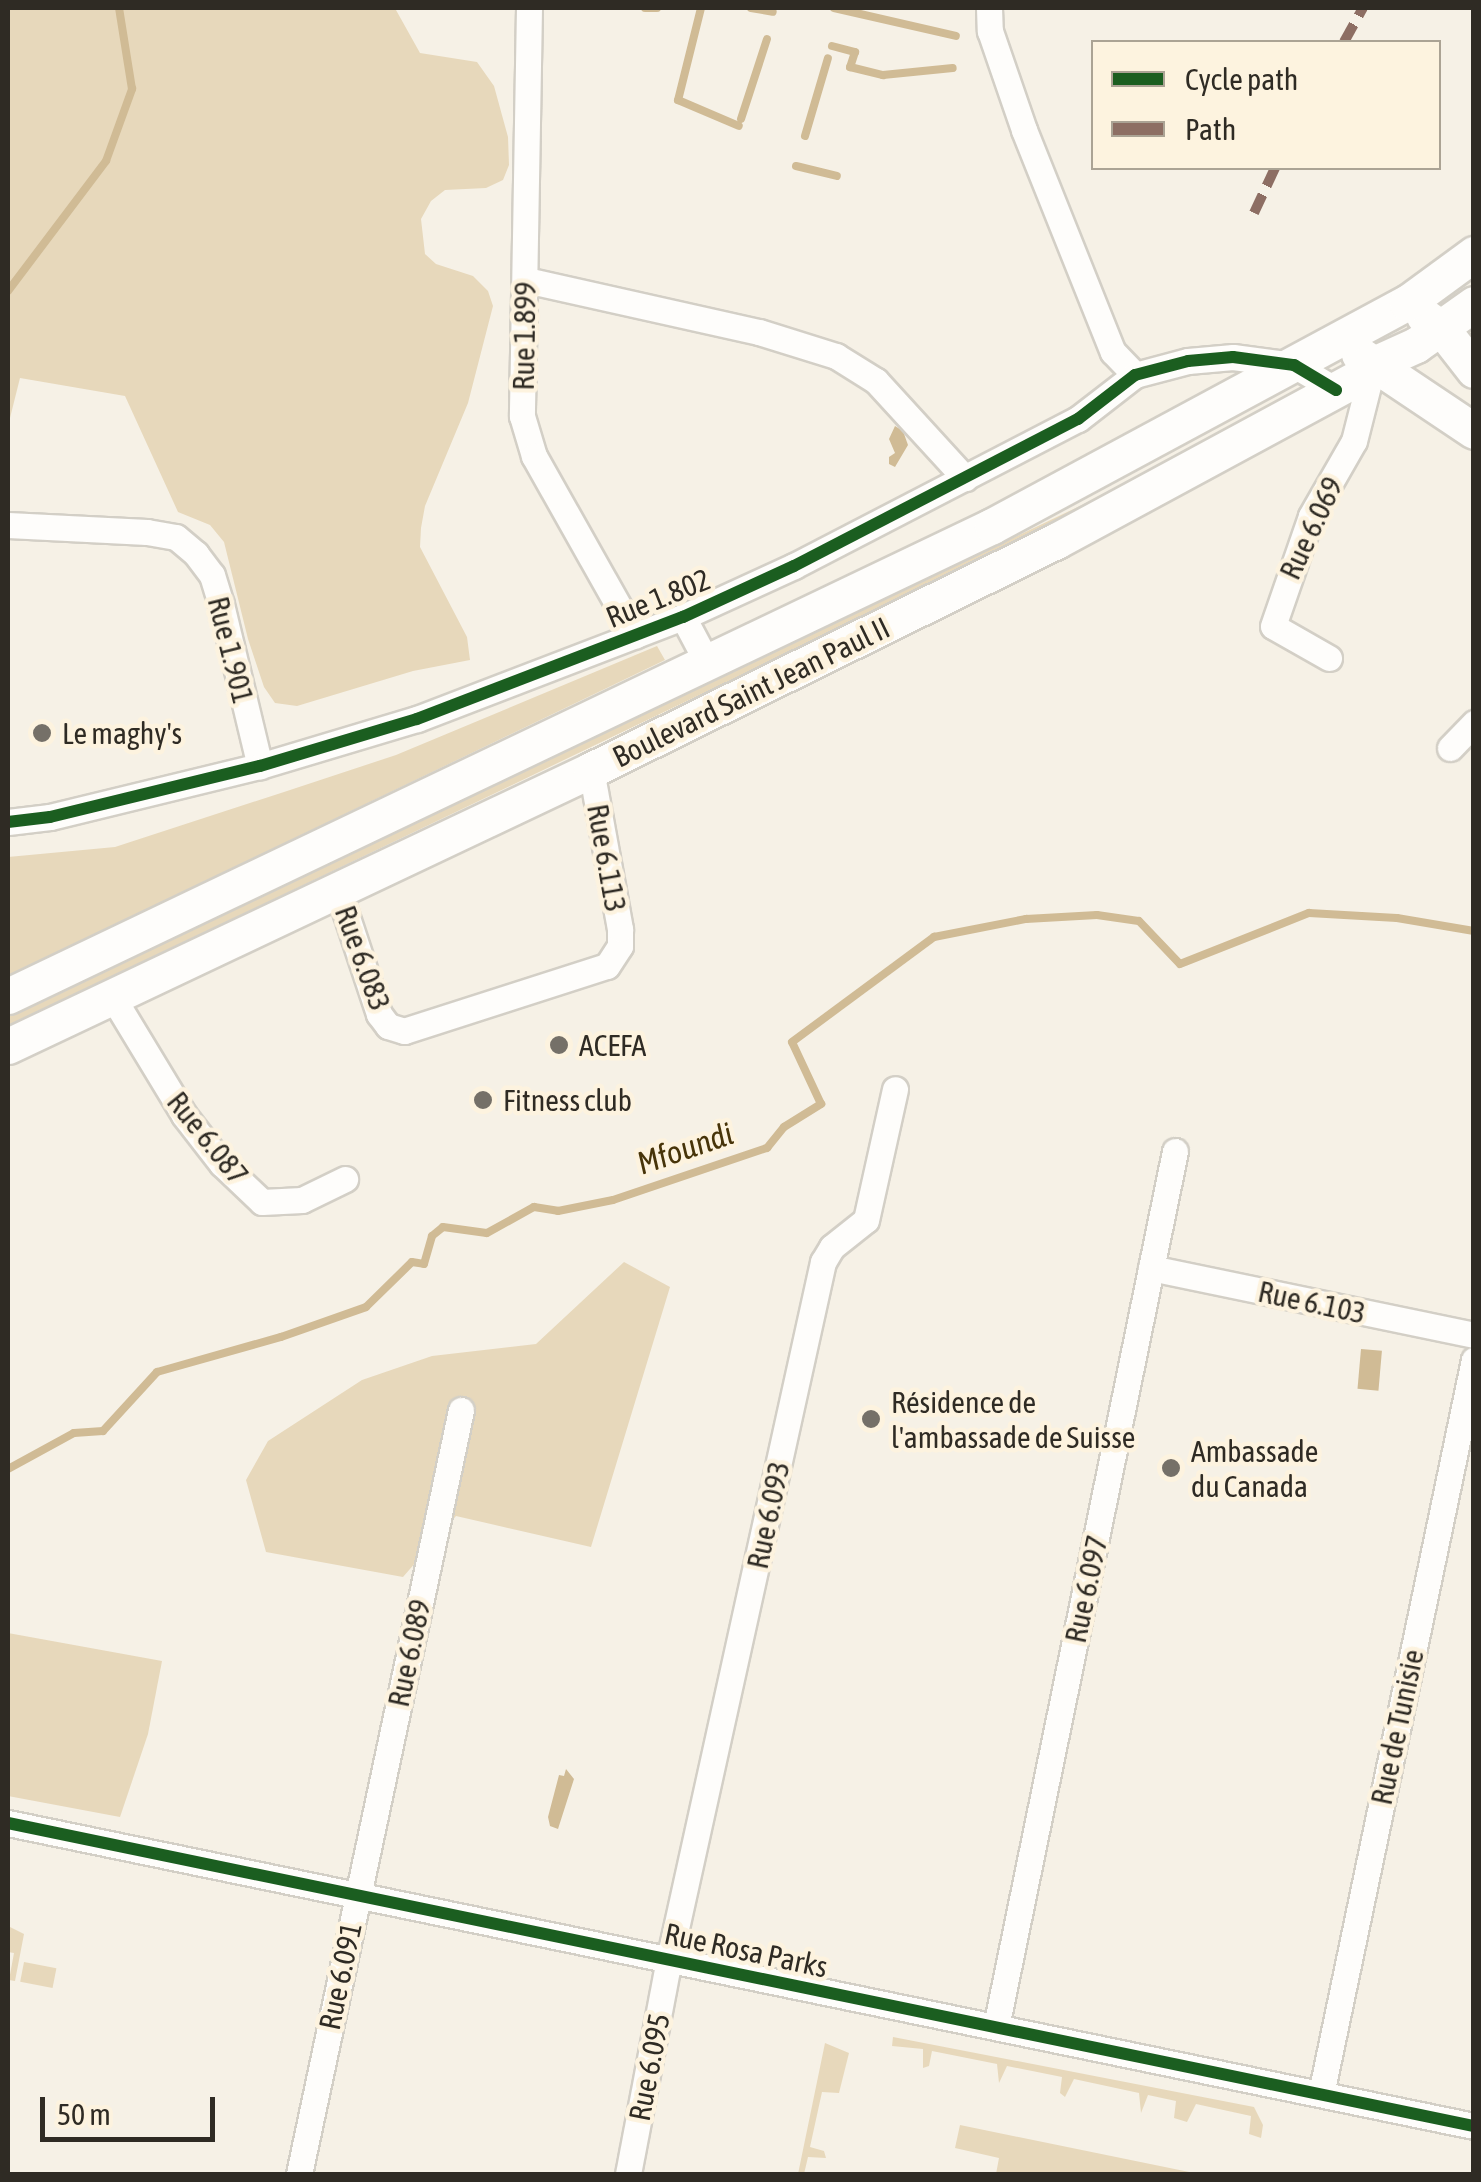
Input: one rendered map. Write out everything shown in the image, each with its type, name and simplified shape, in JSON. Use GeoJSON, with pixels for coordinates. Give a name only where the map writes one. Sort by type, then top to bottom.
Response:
{"type":"FeatureCollection","features":[{"type":"Feature","properties":{"kind":"main road","name":"Boulevard Saint Jean Paul II"},"geometry":{"type":"LineString","coordinates":[[8,996],[992,526],[1407,303],[1474,254]]}},
{"type":"Feature","properties":{"kind":"main road"},"geometry":{"type":"LineString","coordinates":[[1407,303],[1442,330],[1474,370]]}},
{"type":"Feature","properties":{"kind":"main road","name":"Boulevard Saint Jean Paul II"},"geometry":{"type":"LineString","coordinates":[[8,1046],[590,770],[1056,540],[1336,390],[1442,330],[1474,304]]}},
{"type":"Feature","properties":{"kind":"main road"},"geometry":{"type":"LineString","coordinates":[[1337,340],[1474,431]]}},
{"type":"Feature","properties":{"kind":"street","name":"Rue 1.899"},"geometry":{"type":"LineString","coordinates":[[529,8],[522,416],[534,456],[636,635]]}},
{"type":"Feature","properties":{"kind":"street"},"geometry":{"type":"LineString","coordinates":[[988,8],[990,31],[1032,148],[1113,352],[1135,375]]}},
{"type":"Feature","properties":{"kind":"street"},"geometry":{"type":"LineString","coordinates":[[526,280],[759,332],[836,356],[876,381],[965,478]]}},
{"type":"Feature","properties":{"kind":"street","name":"Rue 1.802"},"geometry":{"type":"LineString","coordinates":[[8,822],[50,817],[260,766],[417,718],[683,618],[1078,420],[1135,375],[1211,358],[1294,366]]}},
{"type":"Feature","properties":{"kind":"street"},"geometry":{"type":"LineString","coordinates":[[1294,366],[1336,390]]}},
{"type":"Feature","properties":{"kind":"street","name":"Rue 6.069"},"geometry":{"type":"LineString","coordinates":[[1328,658],[1273,626],[1312,516],[1354,440],[1373,367]]}},
{"type":"Feature","properties":{"kind":"street","name":"Rue 1.901"},"geometry":{"type":"LineString","coordinates":[[8,525],[176,536],[196,554],[212,576],[221,604],[260,766]]}},
{"type":"Feature","properties":{"kind":"street"},"geometry":{"type":"LineString","coordinates":[[683,618],[708,664]]}},
{"type":"Feature","properties":{"kind":"street"},"geometry":{"type":"LineString","coordinates":[[1450,748],[1474,723]]}},
{"type":"Feature","properties":{"kind":"street","name":"Rue 6.113"},"geometry":{"type":"LineString","coordinates":[[388,1026],[404,1030],[607,966],[620,946],[590,770]]}},
{"type":"Feature","properties":{"kind":"street","name":"Rue 6.083"},"geometry":{"type":"LineString","coordinates":[[338,890],[379,1014],[388,1026]]}},
{"type":"Feature","properties":{"kind":"street","name":"Rue 6.087"},"geometry":{"type":"LineString","coordinates":[[112,996],[184,1115],[222,1164],[262,1202],[302,1200],[344,1179]]}},
{"type":"Feature","properties":{"kind":"street","name":"Rue 6.093"},"geometry":{"type":"LineString","coordinates":[[670,1960],[824,1262],[832,1247],[866,1220],[895,1089]]}},
{"type":"Feature","properties":{"kind":"street","name":"Rue 6.097"},"geometry":{"type":"LineString","coordinates":[[996,2027],[1175,1151]]}},
{"type":"Feature","properties":{"kind":"street","name":"Rue 6.103"},"geometry":{"type":"LineString","coordinates":[[1151,1268],[1474,1335]]}},
{"type":"Feature","properties":{"kind":"street","name":"Rue de Tunisie"},"geometry":{"type":"LineString","coordinates":[[1321,2094],[1474,1360]]}},
{"type":"Feature","properties":{"kind":"street","name":"Rue 6.089"},"geometry":{"type":"LineString","coordinates":[[357,1895],[462,1410]]}},
{"type":"Feature","properties":{"kind":"street","name":"Rue Rosa Parks"},"geometry":{"type":"LineString","coordinates":[[8,1823],[1474,2126]]}},
{"type":"Feature","properties":{"kind":"street","name":"Rue 6.091"},"geometry":{"type":"LineString","coordinates":[[299,2174],[357,1895]]}},
{"type":"Feature","properties":{"kind":"street","name":"Rue 6.095"},"geometry":{"type":"LineString","coordinates":[[628,2174],[670,1960]]}},
{"type":"Feature","properties":{"kind":"shaded area"},"geometry":{"type":"Polygon","coordinates":[[[8,8],[396,10],[420,53],[477,62],[494,86],[508,137],[509,165],[503,180],[486,188],[445,190],[431,201],[421,219],[425,254],[436,264],[473,276],[488,291],[493,306],[468,403],[425,506],[421,528],[420,547],[467,637],[470,660],[413,671],[297,706],[275,703],[264,687],[248,639],[224,542],[210,525],[178,512],[125,396],[20,378],[8,426],[8,8]]]}},
{"type":"Feature","properties":{"kind":"shaded area"},"geometry":{"type":"Polygon","coordinates":[[[1300,390],[1095,505],[8,1027],[8,1016],[1082,505],[1300,390]]]}},
{"type":"Feature","properties":{"kind":"shaded area"},"geometry":{"type":"Polygon","coordinates":[[[895,426],[903,431],[908,445],[895,467],[889,464],[889,457],[895,453],[889,439],[895,426]]]}},
{"type":"Feature","properties":{"kind":"shaded area"},"geometry":{"type":"Polygon","coordinates":[[[657,646],[665,660],[8,976],[8,857],[115,847],[396,755],[657,646]]]}},
{"type":"Feature","properties":{"kind":"shaded area"},"geometry":{"type":"Polygon","coordinates":[[[624,1262],[670,1287],[591,1547],[456,1516],[403,1577],[266,1552],[246,1480],[268,1441],[362,1380],[432,1356],[536,1344],[624,1262]]]}},
{"type":"Feature","properties":{"kind":"shaded area"},"geometry":{"type":"Polygon","coordinates":[[[1361,1349],[1382,1351],[1378,1391],[1358,1389],[1361,1349]]]}},
{"type":"Feature","properties":{"kind":"shaded area"},"geometry":{"type":"Polygon","coordinates":[[[8,1633],[162,1661],[148,1734],[120,1817],[8,1796],[8,1633]]]}},
{"type":"Feature","properties":{"kind":"shaded area"},"geometry":{"type":"Polygon","coordinates":[[[566,1769],[574,1779],[558,1829],[550,1826],[548,1817],[559,1775],[564,1776],[566,1769]]]}},
{"type":"Feature","properties":{"kind":"shaded area"},"geometry":{"type":"Polygon","coordinates":[[[8,1926],[24,1934],[15,1981],[9,1980],[14,1953],[8,1952],[8,1926]]]}},
{"type":"Feature","properties":{"kind":"shaded area"},"geometry":{"type":"Polygon","coordinates":[[[24,1962],[56,1968],[53,1988],[20,1982],[24,1962]]]}},
{"type":"Feature","properties":{"kind":"shaded area"},"geometry":{"type":"Polygon","coordinates":[[[893,2037],[1254,2107],[1263,2125],[1261,2138],[1249,2134],[1251,2116],[1196,2104],[1187,2122],[1174,2118],[1176,2101],[1148,2095],[1141,2113],[1139,2093],[1074,2079],[1065,2097],[1060,2093],[1062,2077],[1007,2066],[999,2083],[997,2064],[932,2051],[929,2066],[923,2068],[923,2049],[892,2046],[893,2037]]]}},
{"type":"Feature","properties":{"kind":"shaded area"},"geometry":{"type":"Polygon","coordinates":[[[825,2043],[849,2053],[839,2093],[822,2092],[810,2147],[824,2151],[826,2158],[808,2157],[804,2174],[798,2174],[825,2043]]]}},
{"type":"Feature","properties":{"kind":"shaded area"},"geometry":{"type":"Polygon","coordinates":[[[960,2125],[1199,2174],[996,2174],[999,2158],[955,2148],[960,2125]]]}},
{"type":"Feature","properties":{"kind":"waterway"},"geometry":{"type":"LineString","coordinates":[[8,291],[106,161],[132,89],[119,8]]}},
{"type":"Feature","properties":{"kind":"waterway"},"geometry":{"type":"LineString","coordinates":[[645,8],[657,8]]}},
{"type":"Feature","properties":{"kind":"waterway"},"geometry":{"type":"LineString","coordinates":[[701,8],[678,100],[739,126]]}},
{"type":"Feature","properties":{"kind":"waterway"},"geometry":{"type":"LineString","coordinates":[[751,8],[773,12]]}},
{"type":"Feature","properties":{"kind":"waterway"},"geometry":{"type":"LineString","coordinates":[[834,8],[956,36]]}},
{"type":"Feature","properties":{"kind":"waterway"},"geometry":{"type":"LineString","coordinates":[[741,119],[767,39]]}},
{"type":"Feature","properties":{"kind":"waterway"},"geometry":{"type":"LineString","coordinates":[[832,46],[855,52],[850,67],[883,75],[953,68]]}},
{"type":"Feature","properties":{"kind":"waterway"},"geometry":{"type":"LineString","coordinates":[[805,136],[828,58]]}},
{"type":"Feature","properties":{"kind":"waterway"},"geometry":{"type":"LineString","coordinates":[[796,166],[837,176]]}},
{"type":"Feature","properties":{"kind":"waterway","name":"Mfoundi"},"geometry":{"type":"LineString","coordinates":[[8,1469],[74,1433],[103,1431],[157,1372],[281,1337],[366,1307],[412,1262],[424,1264],[432,1236],[443,1227],[487,1233],[534,1207],[558,1211],[613,1200],[767,1148],[784,1127],[821,1104],[792,1042],[934,937],[1026,919],[1097,915],[1139,921],[1180,964],[1309,913],[1397,918],[1474,931]]}},
{"type":"Feature","properties":{"kind":"marked path"},"geometry":{"type":"LineString","coordinates":[[1345,40],[1363,8]]}},
{"type":"Feature","properties":{"kind":"marked path"},"geometry":{"type":"LineString","coordinates":[[1254,213],[1274,170]]}},
{"type":"Feature","properties":{"kind":"cycle path"},"geometry":{"type":"LineString","coordinates":[[8,822],[50,817],[260,766],[417,719],[683,617],[794,566],[1078,419],[1135,375],[1188,361],[1233,357],[1294,365],[1336,390]]}},
{"type":"Feature","properties":{"kind":"cycle path"},"geometry":{"type":"LineString","coordinates":[[8,1823],[1474,2126]]}},
{"type":"Feature","properties":{"kind":"place","name":"Le maghy's"},"geometry":{"type":"Point","coordinates":[42,733]}},
{"type":"Feature","properties":{"kind":"place","name":"ACEFA"},"geometry":{"type":"Point","coordinates":[559,1045]}},
{"type":"Feature","properties":{"kind":"place","name":"Fitness club"},"geometry":{"type":"Point","coordinates":[483,1100]}},
{"type":"Feature","properties":{"kind":"place","name":"Résidence de l'ambassade de Suisse"},"geometry":{"type":"Point","coordinates":[871,1419]}},
{"type":"Feature","properties":{"kind":"place","name":"Ambassade du Canada"},"geometry":{"type":"Point","coordinates":[1171,1468]}}]}
